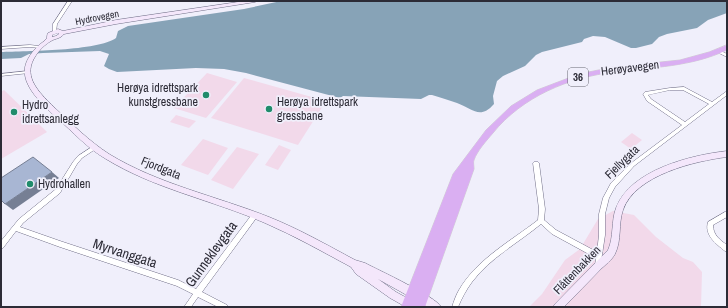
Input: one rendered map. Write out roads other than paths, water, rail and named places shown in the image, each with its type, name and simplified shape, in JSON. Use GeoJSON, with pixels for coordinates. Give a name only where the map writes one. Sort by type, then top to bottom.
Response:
{"type":"FeatureCollection","features":[{"type":"Feature","properties":{"kind":"highway","name":"Herøyavegen"},"geometry":{"type":"LineString","coordinates":[[414,302],[469,169],[469,162],[482,141],[501,118],[529,97],[550,86],[597,72],[684,61],[727,47]]}},
{"type":"Feature","properties":{"kind":"street"},"geometry":{"type":"LineString","coordinates":[[54,32],[55,24],[70,1]]}},
{"type":"Feature","properties":{"kind":"street","name":"Hydrovegen"},"geometry":{"type":"LineString","coordinates":[[62,33],[116,22],[255,1]]}},
{"type":"Feature","properties":{"kind":"street"},"geometry":{"type":"LineString","coordinates":[[1,75],[28,72],[36,50],[50,38],[49,35],[58,31],[62,33]]}},
{"type":"Feature","properties":{"kind":"street"},"geometry":{"type":"LineString","coordinates":[[50,38],[58,37],[62,33]]}},
{"type":"Feature","properties":{"kind":"street"},"geometry":{"type":"LineString","coordinates":[[1,48],[30,46],[36,50]]}},
{"type":"Feature","properties":{"kind":"street"},"geometry":{"type":"LineString","coordinates":[[718,51],[727,56]]}},
{"type":"Feature","properties":{"kind":"street","name":"Fjordgata"},"geometry":{"type":"LineString","coordinates":[[28,72],[30,84],[38,96],[95,147],[112,159],[141,174],[255,215],[354,264],[359,271],[414,302]]}},
{"type":"Feature","properties":{"kind":"street"},"geometry":{"type":"LineString","coordinates":[[685,125],[649,100],[645,94],[684,88],[713,104]]}},
{"type":"Feature","properties":{"kind":"street","name":"Fjellygata"},"geometry":{"type":"LineString","coordinates":[[598,267],[602,214],[606,198],[613,184],[632,165],[727,93]]}},
{"type":"Feature","properties":{"kind":"street"},"geometry":{"type":"LineString","coordinates":[[1,246],[25,217],[58,191],[80,157],[95,147]]}},
{"type":"Feature","properties":{"kind":"street","name":"Flåttenbakken"},"geometry":{"type":"LineString","coordinates":[[558,307],[598,267],[613,249],[616,242],[619,209],[626,196],[659,173],[689,161],[727,154]]}},
{"type":"Feature","properties":{"kind":"street"},"geometry":{"type":"LineString","coordinates":[[455,307],[460,292],[471,277],[511,243],[541,221],[542,209],[536,163]]}},
{"type":"Feature","properties":{"kind":"street"},"geometry":{"type":"LineString","coordinates":[[727,214],[710,224],[709,227],[712,234],[727,249]]}},
{"type":"Feature","properties":{"kind":"street","name":"Gunneklevgata"},"geometry":{"type":"LineString","coordinates":[[187,307],[255,215]]}},
{"type":"Feature","properties":{"kind":"street"},"geometry":{"type":"LineString","coordinates":[[541,221],[554,232],[599,256]]}},
{"type":"Feature","properties":{"kind":"street","name":"Myrvanggata"},"geometry":{"type":"LineString","coordinates":[[15,228],[172,281],[198,292],[224,307]]}},
{"type":"Feature","properties":{"kind":"street"},"geometry":{"type":"LineString","coordinates":[[414,302],[436,307]]}},
{"type":"Feature","properties":{"kind":"water"},"geometry":{"type":"Polygon","coordinates":[[[281,1],[727,1],[727,13],[708,20],[697,28],[667,34],[659,37],[652,44],[636,48],[631,48],[605,37],[593,36],[584,39],[582,42],[542,52],[536,55],[525,66],[503,76],[497,81],[493,96],[494,104],[489,109],[480,112],[476,112],[463,105],[432,95],[421,99],[343,96],[340,98],[246,73],[224,69],[196,68],[117,72],[104,66],[109,54],[100,51],[29,54],[21,58],[1,59],[1,52],[61,50],[94,46],[116,38],[118,31],[128,26],[244,9],[281,1]]]}},
{"type":"Feature","properties":{"kind":"place","name":"Herøya idrettspark kunstgressbane"},"geometry":{"type":"Point","coordinates":[206,95]}},
{"type":"Feature","properties":{"kind":"place","name":"Herøya idrettspark gressbane"},"geometry":{"type":"Point","coordinates":[269,109]}},
{"type":"Feature","properties":{"kind":"place","name":"Hydro idrettsanlegg"},"geometry":{"type":"Point","coordinates":[14,112]}},
{"type":"Feature","properties":{"kind":"place","name":"Hydrohallen"},"geometry":{"type":"Point","coordinates":[30,184]}}]}
